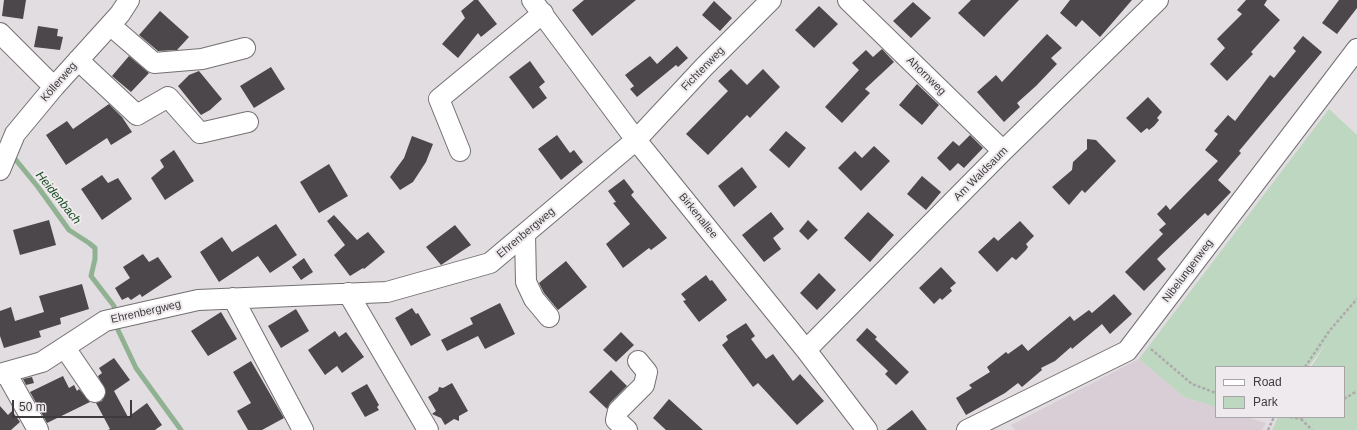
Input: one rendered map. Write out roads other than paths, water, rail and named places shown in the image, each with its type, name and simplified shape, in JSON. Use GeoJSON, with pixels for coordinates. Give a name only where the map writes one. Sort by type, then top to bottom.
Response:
{"type":"FeatureCollection","features":[{"type":"Feature","properties":{"kind":"street","name":"Köllerweg"},"geometry":{"type":"LineString","coordinates":[[0,170],[15,134],[54,87],[120,14],[129,0]]}},
{"type":"Feature","properties":{"kind":"street","name":"Fichtenweg"},"geometry":{"type":"LineString","coordinates":[[636,140],[704,67],[771,0]]}},
{"type":"Feature","properties":{"kind":"street","name":"Ahornweg"},"geometry":{"type":"LineString","coordinates":[[848,0],[1003,151]]}},
{"type":"Feature","properties":{"kind":"street","name":"Am Waldsaum"},"geometry":{"type":"LineString","coordinates":[[806,350],[1003,151],[1158,0]]}},
{"type":"Feature","properties":{"kind":"street"},"geometry":{"type":"LineString","coordinates":[[460,151],[439,99],[538,7]]}},
{"type":"Feature","properties":{"kind":"street","name":"Birkenallee"},"geometry":{"type":"LineString","coordinates":[[538,7],[636,140],[806,350],[867,430]]}},
{"type":"Feature","properties":{"kind":"street"},"geometry":{"type":"LineString","coordinates":[[110,25],[154,63],[202,59],[245,48]]}},
{"type":"Feature","properties":{"kind":"street"},"geometry":{"type":"LineString","coordinates":[[0,33],[54,87]]}},
{"type":"Feature","properties":{"kind":"street","name":"Nibelungenweg"},"geometry":{"type":"LineString","coordinates":[[967,430],[1127,351],[1357,49]]}},
{"type":"Feature","properties":{"kind":"street"},"geometry":{"type":"LineString","coordinates":[[78,60],[137,115],[168,98],[200,133],[248,122]]}},
{"type":"Feature","properties":{"kind":"street","name":"Ehrenbergweg"},"geometry":{"type":"LineString","coordinates":[[3,374],[42,362],[105,321],[198,300],[387,292],[490,263],[636,140]]}},
{"type":"Feature","properties":{"kind":"street"},"geometry":{"type":"LineString","coordinates":[[525,234],[526,282],[534,299],[549,317]]}},
{"type":"Feature","properties":{"kind":"street"},"geometry":{"type":"LineString","coordinates":[[343,294],[416,430]]}},
{"type":"Feature","properties":{"kind":"street"},"geometry":{"type":"LineString","coordinates":[[343,294],[428,430]]}},
{"type":"Feature","properties":{"kind":"street"},"geometry":{"type":"LineString","coordinates":[[232,298],[303,430]]}},
{"type":"Feature","properties":{"kind":"street"},"geometry":{"type":"LineString","coordinates":[[65,348],[95,392]]}},
{"type":"Feature","properties":{"kind":"street"},"geometry":{"type":"LineString","coordinates":[[622,425],[618,411],[644,385],[647,372],[638,361]]}},
{"type":"Feature","properties":{"kind":"street"},"geometry":{"type":"LineString","coordinates":[[3,374],[38,430]]}},
{"type":"Feature","properties":{"kind":"waterway","name":"Heidenbach"},"geometry":{"type":"LineString","coordinates":[[11,154],[38,187],[69,230],[95,248],[95,259],[91,276],[114,306],[115,314]]}},
{"type":"Feature","properties":{"kind":"waterway","name":"Heidenbach"},"geometry":{"type":"LineString","coordinates":[[117,322],[118,330],[136,368],[181,430]]}}]}
